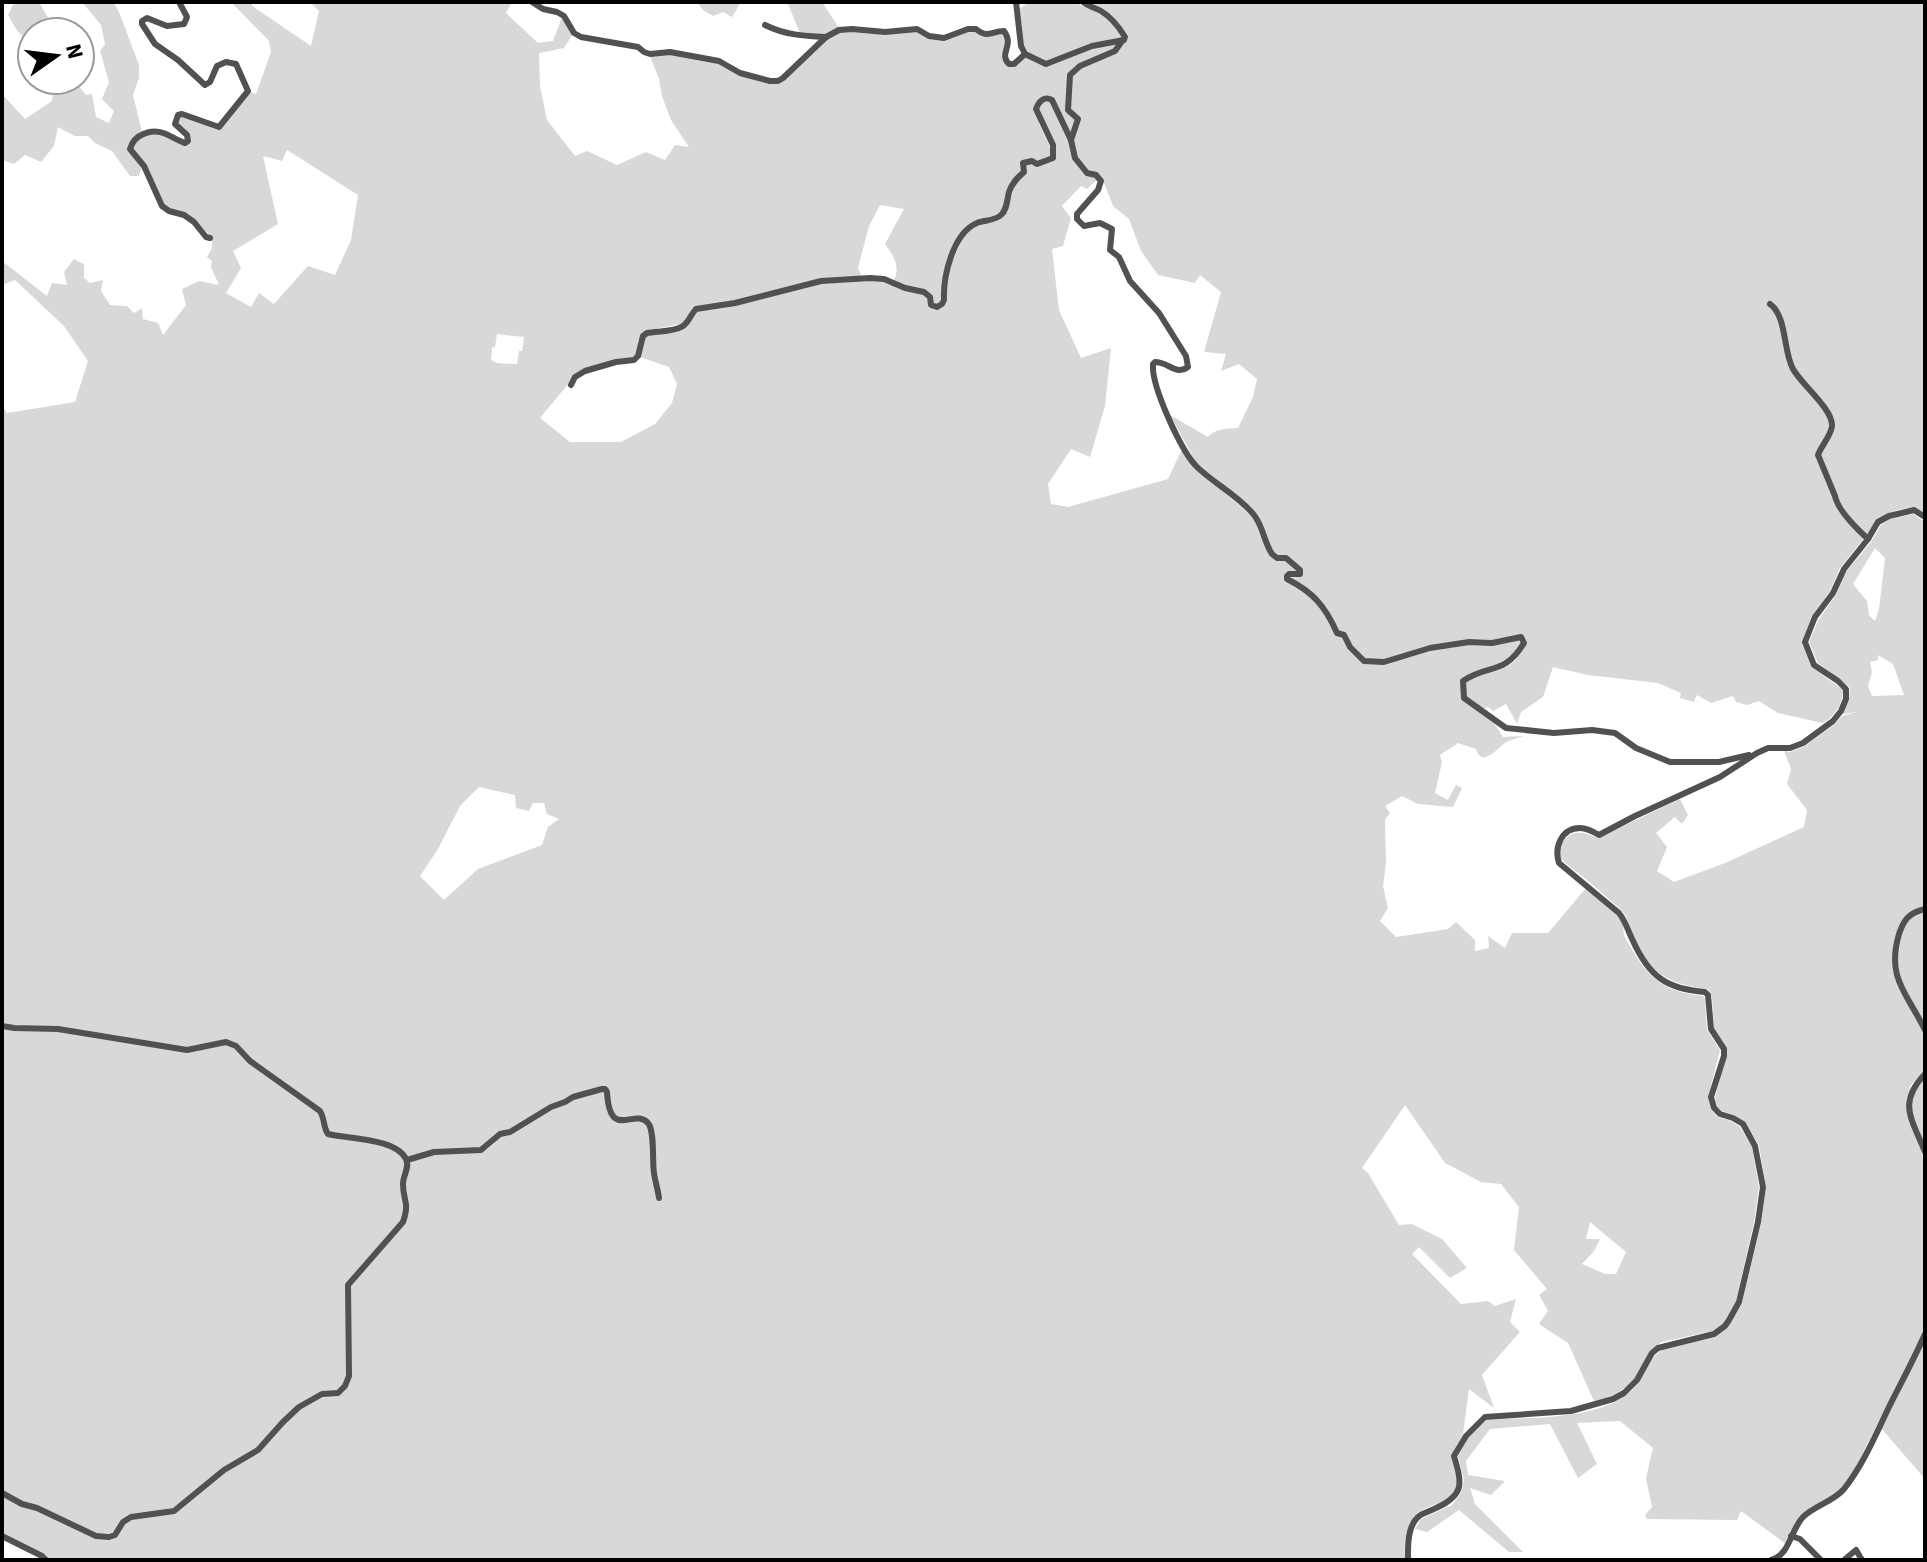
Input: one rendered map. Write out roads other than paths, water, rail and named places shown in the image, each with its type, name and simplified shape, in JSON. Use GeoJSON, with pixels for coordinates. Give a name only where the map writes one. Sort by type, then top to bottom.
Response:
{"type":"FeatureCollection","features":[{"type":"Feature","properties":{"kind":"street"},"geometry":{"type":"LineString","coordinates":[[179,2],[187,17],[184,24],[167,26],[147,18],[142,21],[155,44],[205,85],[210,82],[217,66],[226,62],[236,64],[248,91],[219,127],[182,114],[178,115],[175,124],[187,135],[185,143],[156,132],[134,139],[130,149],[144,166],[165,209],[184,215],[210,238]]}},
{"type":"Feature","properties":{"kind":"street"},"geometry":{"type":"LineString","coordinates":[[532,2],[564,16],[574,33],[581,37],[638,47],[650,54],[670,52],[719,61],[740,73],[770,81],[783,78],[826,37],[839,30],[885,32],[917,29],[929,36],[944,38],[968,29],[988,35],[1004,31],[1010,44],[1004,56],[1006,61],[1014,64],[1025,54]]}},
{"type":"Feature","properties":{"kind":"street"},"geometry":{"type":"LineString","coordinates":[[1016,2],[1021,46],[1025,54],[1046,64],[1092,46],[1124,40]]}},
{"type":"Feature","properties":{"kind":"street"},"geometry":{"type":"LineString","coordinates":[[1071,140],[1078,119],[1068,110],[1070,75],[1080,66],[1115,51],[1125,37],[1120,27],[1085,2]]}},
{"type":"Feature","properties":{"kind":"street"},"geometry":{"type":"LineString","coordinates":[[765,25],[790,35],[826,37]]}},
{"type":"Feature","properties":{"kind":"street"},"geometry":{"type":"LineString","coordinates":[[571,385],[575,377],[585,371],[634,360],[643,336],[680,328],[696,309],[735,303],[821,281],[884,279],[924,292],[930,297],[931,305],[937,307],[942,304],[947,267],[963,233],[976,224],[1003,214],[1010,190],[1024,172],[1023,163],[1032,161],[1037,164],[1053,158],[1053,145],[1036,109],[1045,99],[1052,100],[1071,140],[1075,158],[1087,173],[1096,175],[1101,181],[1098,190],[1077,214],[1077,219],[1084,226],[1100,223],[1112,229],[1110,250],[1119,257],[1130,281],[1159,313],[1186,356],[1189,366],[1185,370],[1174,370],[1167,363],[1155,362],[1152,371],[1155,388],[1184,447],[1196,465],[1256,516],[1272,554],[1277,558],[1286,558],[1301,571],[1300,574],[1289,574],[1287,579],[1316,598],[1337,633],[1344,635],[1350,647],[1364,661],[1384,662],[1430,648],[1469,642],[1492,643],[1521,637],[1524,643],[1515,658],[1500,668],[1463,681],[1464,698],[1506,728],[1554,733],[1592,730],[1615,733],[1636,748],[1670,762],[1719,762],[1768,748],[1790,748],[1803,743],[1833,721],[1841,711],[1847,694],[1838,681],[1814,665],[1805,642],[1815,617],[1878,522],[1914,510],[1925,517]]}},
{"type":"Feature","properties":{"kind":"street"},"geometry":{"type":"LineString","coordinates":[[1770,304],[1778,312],[1793,369],[1819,401],[1831,423],[1832,428],[1818,455],[1836,503],[1868,539]]}},
{"type":"Feature","properties":{"kind":"street"},"geometry":{"type":"LineString","coordinates":[[1408,1560],[1409,1533],[1418,1517],[1449,1502],[1458,1492],[1461,1480],[1454,1456],[1466,1436],[1485,1417],[1571,1411],[1613,1399],[1637,1380],[1658,1348],[1720,1331],[1736,1309],[1758,1222],[1763,1187],[1755,1146],[1743,1124],[1714,1108],[1711,1097],[1724,1049],[1711,1029],[1709,998],[1705,992],[1670,985],[1649,970],[1626,922],[1563,867],[1557,859],[1557,851],[1558,843],[1570,830],[1582,828],[1599,835],[1720,777],[1757,753]]}},
{"type":"Feature","properties":{"kind":"street"},"geometry":{"type":"LineString","coordinates":[[1925,909],[1906,917],[1895,948],[1894,971],[1925,1030]]}},
{"type":"Feature","properties":{"kind":"street"},"geometry":{"type":"LineString","coordinates":[[2,1026],[58,1029],[187,1050],[226,1042],[236,1046],[250,1061],[320,1111],[328,1134],[389,1144],[407,1160],[403,1182],[407,1209],[403,1222],[348,1285],[349,1376],[338,1393],[322,1394],[299,1407],[258,1450],[224,1470],[174,1511],[131,1517],[123,1522],[115,1535],[109,1537],[96,1536],[2,1493]]}},
{"type":"Feature","properties":{"kind":"street"},"geometry":{"type":"LineString","coordinates":[[1925,1074],[1913,1086],[1908,1100],[1910,1116],[1925,1152]]}},
{"type":"Feature","properties":{"kind":"street"},"geometry":{"type":"LineString","coordinates":[[407,1160],[434,1152],[481,1150],[500,1134],[510,1132],[551,1107],[602,1089],[607,1092],[611,1115],[616,1119],[640,1118],[647,1121],[653,1134],[654,1173],[659,1198]]}},
{"type":"Feature","properties":{"kind":"street"},"geometry":{"type":"LineString","coordinates":[[1771,1560],[1786,1550],[1802,1518],[1842,1491],[1849,1481],[1925,1334]]}},
{"type":"Feature","properties":{"kind":"street"},"geometry":{"type":"LineString","coordinates":[[2,1536],[46,1560]]}},
{"type":"Feature","properties":{"kind":"street"},"geometry":{"type":"LineString","coordinates":[[1791,1536],[1800,1539],[1821,1560]]}},
{"type":"Feature","properties":{"kind":"street"},"geometry":{"type":"LineString","coordinates":[[1844,1560],[1856,1550],[1862,1560]]}}]}
